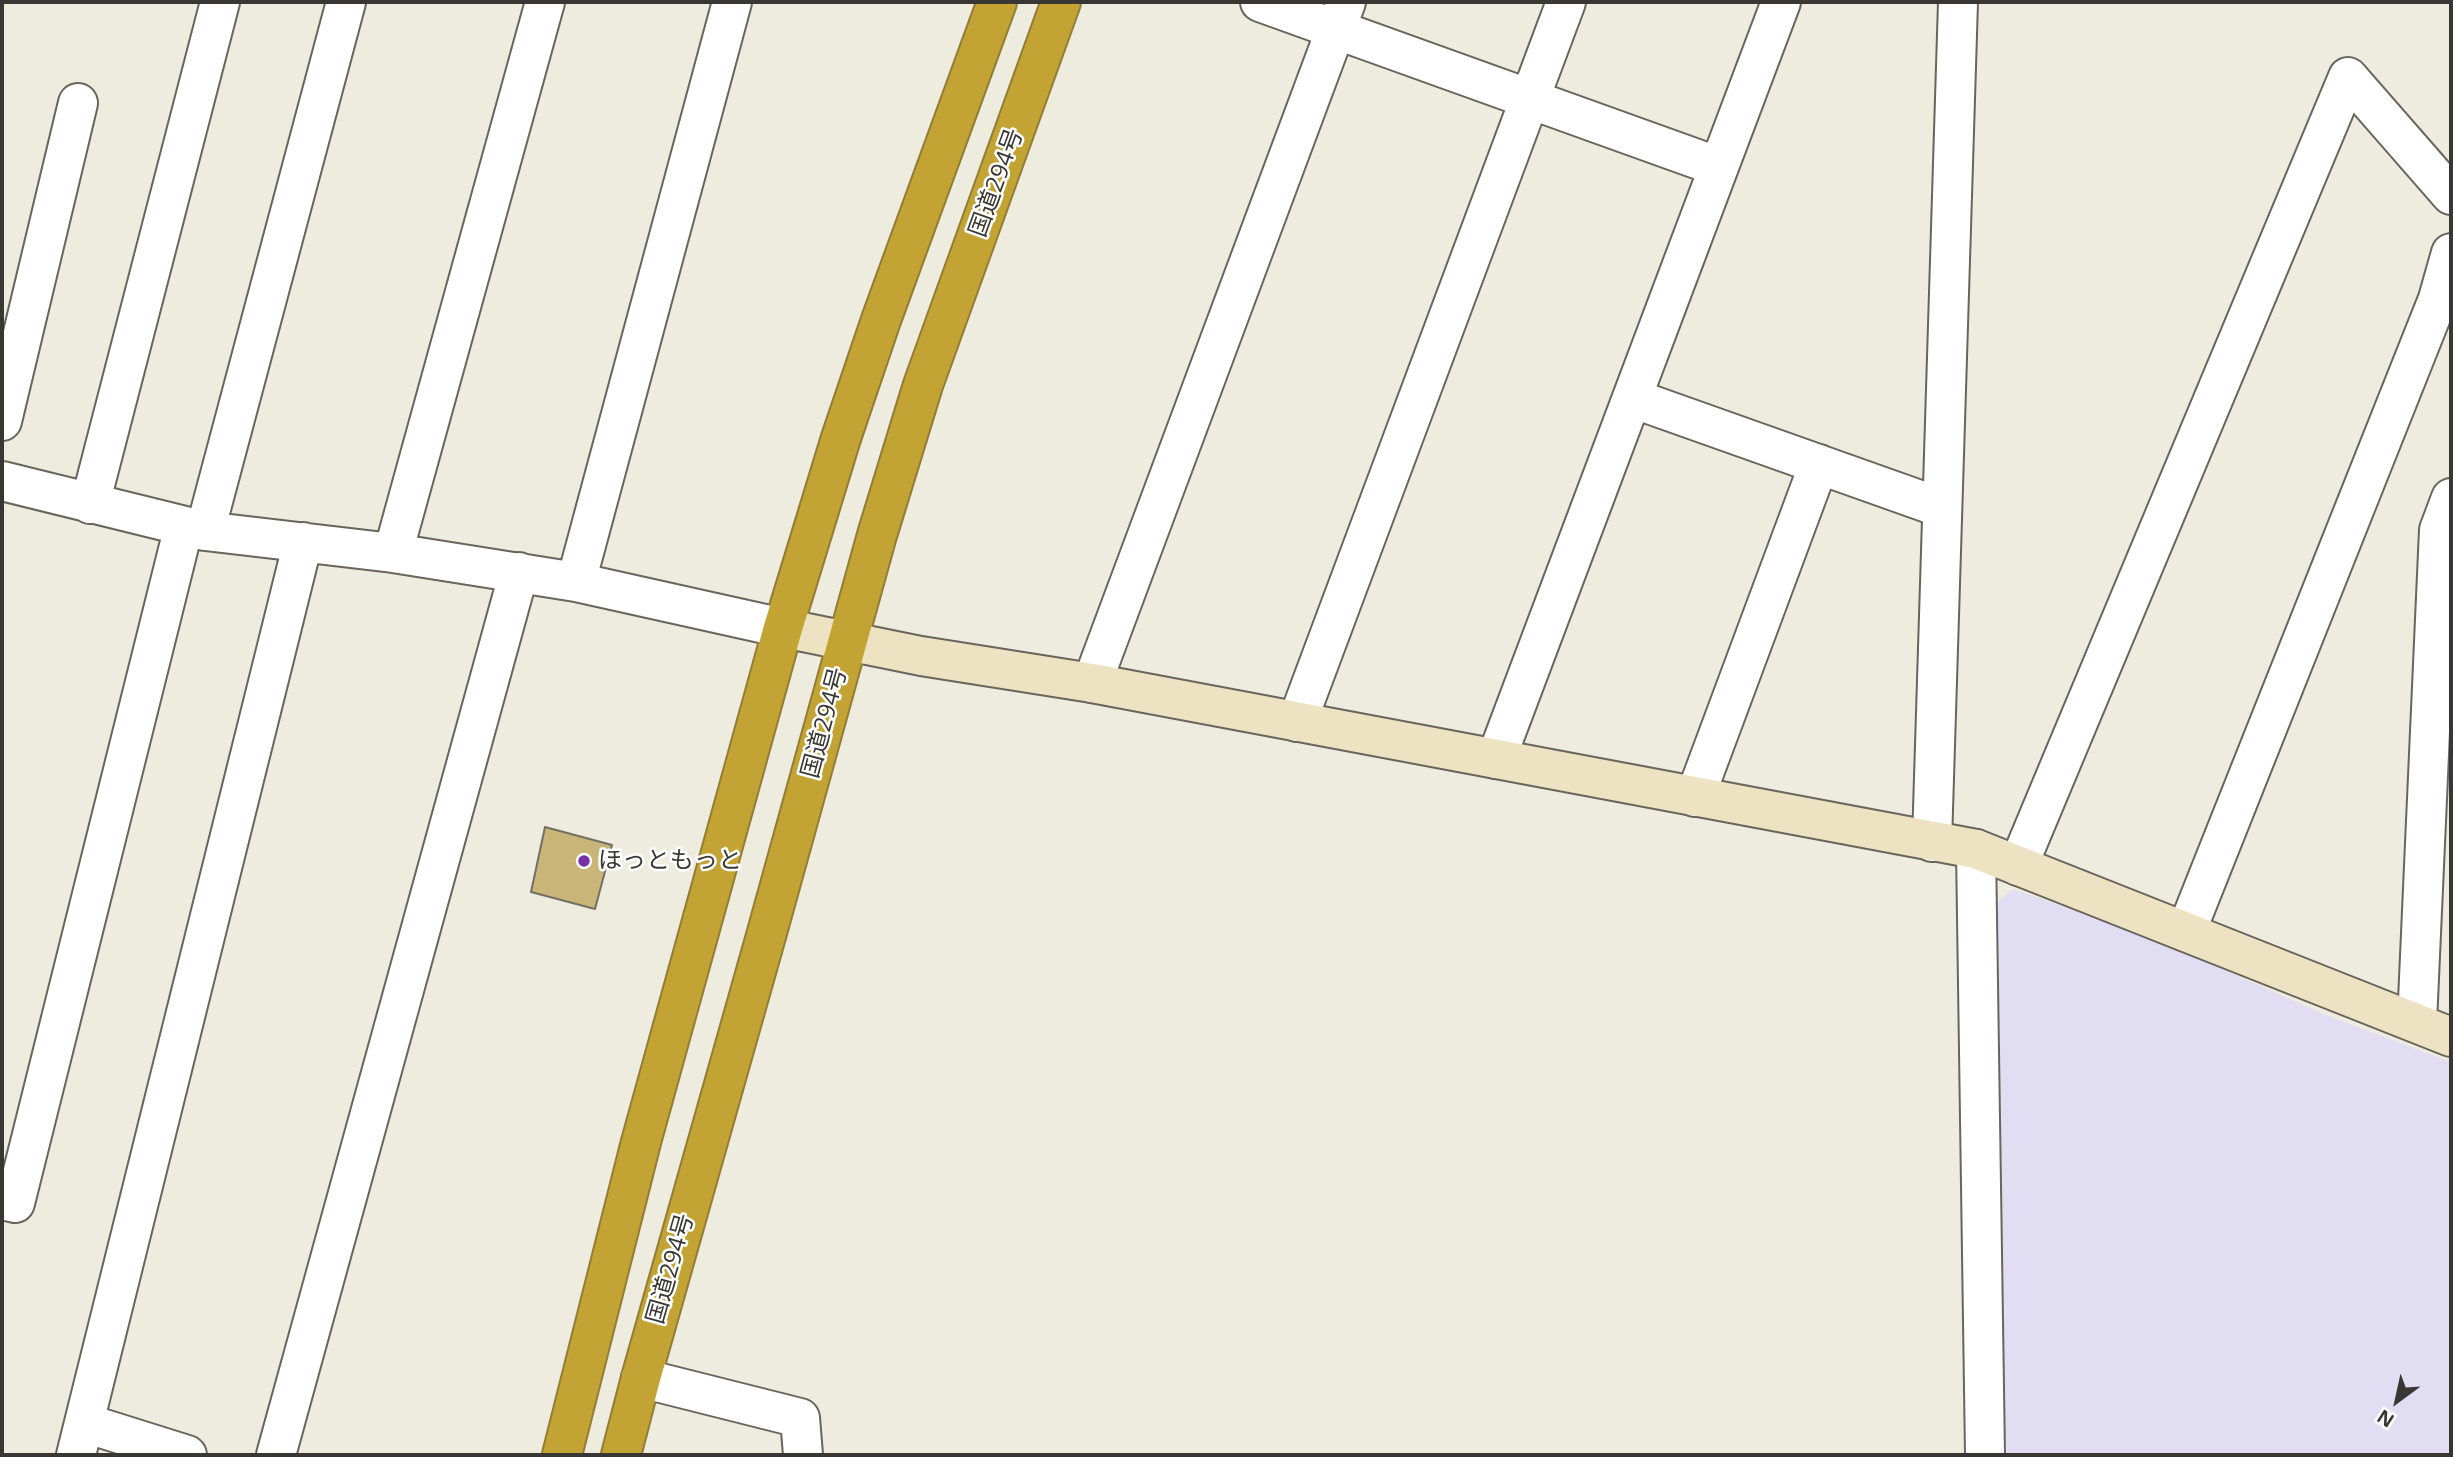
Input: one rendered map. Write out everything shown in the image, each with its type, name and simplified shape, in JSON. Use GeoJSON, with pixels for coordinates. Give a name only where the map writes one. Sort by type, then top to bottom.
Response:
{"type":"FeatureCollection","features":[{"type":"Feature","properties":{"kind":"highway"},"geometry":{"type":"LineString","coordinates":[[562,1455],[641,1142],[783,628],[876,333],[996,2]]}},
{"type":"Feature","properties":{"kind":"highway","name":"国道294号"},"geometry":{"type":"LineString","coordinates":[[621,1455],[877,535],[923,385],[1061,2]]}},
{"type":"Feature","properties":{"kind":"street"},"geometry":{"type":"LineString","coordinates":[[90,504],[220,2]]}},
{"type":"Feature","properties":{"kind":"street"},"geometry":{"type":"LineString","coordinates":[[2,1200],[15,1203],[194,528],[346,2]]}},
{"type":"Feature","properties":{"kind":"street"},"geometry":{"type":"LineString","coordinates":[[393,553],[545,2]]}},
{"type":"Feature","properties":{"kind":"street"},"geometry":{"type":"LineString","coordinates":[[576,582],[732,2]]}},
{"type":"Feature","properties":{"kind":"street"},"geometry":{"type":"LineString","coordinates":[[1260,2],[1341,16],[1530,99],[1719,167]]}},
{"type":"Feature","properties":{"kind":"street"},"geometry":{"type":"LineString","coordinates":[[1297,722],[1566,2]]}},
{"type":"Feature","properties":{"kind":"street"},"geometry":{"type":"LineString","coordinates":[[1496,759],[1781,2]]}},
{"type":"Feature","properties":{"kind":"street"},"geometry":{"type":"LineString","coordinates":[[1932,842],[1958,2]]}},
{"type":"Feature","properties":{"kind":"street"},"geometry":{"type":"LineString","coordinates":[[1092,683],[1341,16]]}},
{"type":"Feature","properties":{"kind":"street"},"geometry":{"type":"LineString","coordinates":[[2018,866],[2348,77],[2451,195]]}},
{"type":"Feature","properties":{"kind":"street"},"geometry":{"type":"LineString","coordinates":[[2,421],[78,103]]}},
{"type":"Feature","properties":{"kind":"street"},"geometry":{"type":"LineString","coordinates":[[2186,932],[2438,299],[2451,253]]}},
{"type":"Feature","properties":{"kind":"street"},"geometry":{"type":"LineString","coordinates":[[1632,398],[1942,508]]}},
{"type":"Feature","properties":{"kind":"street"},"geometry":{"type":"LineString","coordinates":[[1695,797],[1819,464]]}},
{"type":"Feature","properties":{"kind":"street"},"geometry":{"type":"LineString","coordinates":[[2,481],[194,528],[393,553],[576,582],[921,656],[1092,683],[1976,849],[2434,1030],[2439,530],[2451,498]]}},
{"type":"Feature","properties":{"kind":"street"},"geometry":{"type":"LineString","coordinates":[[187,1455],[80,1439],[303,542]]}},
{"type":"Feature","properties":{"kind":"street"},"geometry":{"type":"LineString","coordinates":[[276,1455],[519,572]]}},
{"type":"Feature","properties":{"kind":"street"},"geometry":{"type":"LineString","coordinates":[[1976,849],[1985,1455]]}},
{"type":"Feature","properties":{"kind":"street"},"geometry":{"type":"LineString","coordinates":[[641,1378],[800,1418],[803,1455]]}},
{"type":"Feature","properties":{"kind":"shaded area"},"geometry":{"type":"Polygon","coordinates":[[[2013,889],[2142,934],[2326,1015],[2451,1062],[2451,1455],[2000,1455],[1992,907],[2013,889]]]}},
{"type":"Feature","properties":{"kind":"building"},"geometry":{"type":"Polygon","coordinates":[[[545,827],[612,845],[595,909],[531,892],[545,827]]]}},
{"type":"Feature","properties":{"kind":"place","name":"ほっともっと"},"geometry":{"type":"Point","coordinates":[584,861]}}]}
